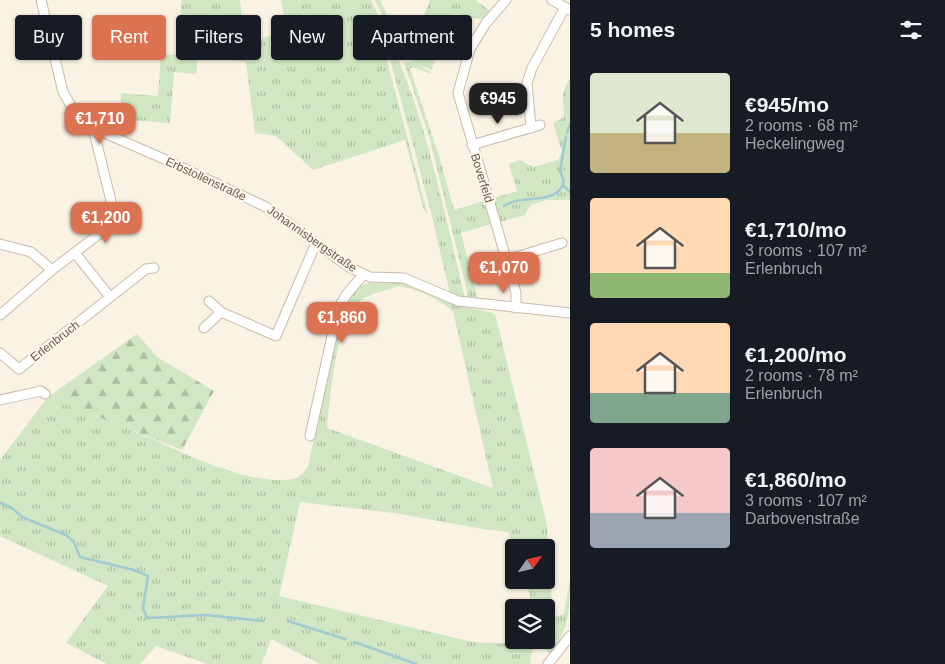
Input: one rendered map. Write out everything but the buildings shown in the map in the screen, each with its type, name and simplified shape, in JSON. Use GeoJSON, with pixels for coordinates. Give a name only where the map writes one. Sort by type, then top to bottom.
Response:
{"type":"FeatureCollection","features":[{"type":"Feature","properties":{"kind":"street","name":"Erbstollenstraße"},"geometry":{"type":"LineString","coordinates":[[41,0],[63,92],[76,114],[93,128],[258,203]]}},
{"type":"Feature","properties":{"kind":"street","name":"Boverfeld"},"geometry":{"type":"LineString","coordinates":[[506,0],[477,36],[470,49],[460,81],[460,103],[516,293],[516,308]]}},
{"type":"Feature","properties":{"kind":"street"},"geometry":{"type":"LineString","coordinates":[[472,146],[536,126],[527,83],[532,68],[568,9],[552,0]]}},
{"type":"Feature","properties":{"kind":"street"},"geometry":{"type":"LineString","coordinates":[[0,315],[52,270],[104,229],[112,215],[112,205],[93,128]]}},
{"type":"Feature","properties":{"kind":"street","name":"Johannisbergstraße"},"geometry":{"type":"LineString","coordinates":[[258,203],[363,275],[377,279],[404,278],[458,301],[570,313]]}},
{"type":"Feature","properties":{"kind":"street"},"geometry":{"type":"LineString","coordinates":[[209,301],[221,312],[276,336],[316,243]]}},
{"type":"Feature","properties":{"kind":"street"},"geometry":{"type":"LineString","coordinates":[[506,260],[562,243]]}},
{"type":"Feature","properties":{"kind":"street"},"geometry":{"type":"LineString","coordinates":[[0,244],[31,252],[52,270]]}},
{"type":"Feature","properties":{"kind":"street"},"geometry":{"type":"LineString","coordinates":[[75,253],[110,297]]}},
{"type":"Feature","properties":{"kind":"street","name":"Erlenbruch"},"geometry":{"type":"LineString","coordinates":[[0,353],[19,370],[146,269],[154,268]]}},
{"type":"Feature","properties":{"kind":"street"},"geometry":{"type":"LineString","coordinates":[[310,436],[338,309],[346,295],[363,275]]}},
{"type":"Feature","properties":{"kind":"street"},"geometry":{"type":"LineString","coordinates":[[204,328],[221,312]]}},
{"type":"Feature","properties":{"kind":"street"},"geometry":{"type":"LineString","coordinates":[[0,400],[43,392]]}},
{"type":"Feature","properties":{"kind":"street"},"geometry":{"type":"LineString","coordinates":[[548,664],[570,636]]}},
{"type":"Feature","properties":{"kind":"green space"},"geometry":{"type":"Polygon","coordinates":[[[181,0],[240,0],[242,15],[181,15],[181,0]]]}},
{"type":"Feature","properties":{"kind":"green space"},"geometry":{"type":"Polygon","coordinates":[[[281,0],[371,0],[378,15],[353,15],[353,60],[387,60],[428,216],[423,207],[405,140],[313,170],[276,136],[255,133],[246,62],[227,60],[261,60],[261,39],[271,36],[271,60],[343,60],[343,15],[284,15],[281,0]]]}},
{"type":"Feature","properties":{"kind":"green space"},"geometry":{"type":"Polygon","coordinates":[[[375,0],[380,0],[387,15],[382,15],[375,0]]]}},
{"type":"Feature","properties":{"kind":"green space"},"geometry":{"type":"Polygon","coordinates":[[[430,0],[476,0],[491,12],[484,20],[472,17],[472,15],[424,15],[430,0]]]}},
{"type":"Feature","properties":{"kind":"green space"},"geometry":{"type":"Polygon","coordinates":[[[166,54],[176,55],[176,60],[198,60],[196,74],[174,72],[170,123],[120,119],[121,93],[158,96],[161,60],[166,60],[166,54]]]}},
{"type":"Feature","properties":{"kind":"green space"},"geometry":{"type":"Polygon","coordinates":[[[390,60],[398,60],[414,102],[434,167],[465,298],[450,294],[431,212],[390,60]]]}},
{"type":"Feature","properties":{"kind":"green space"},"geometry":{"type":"Polygon","coordinates":[[[412,60],[435,60],[432,70],[416,64],[412,60]]]}},
{"type":"Feature","properties":{"kind":"green space"},"geometry":{"type":"Polygon","coordinates":[[[411,61],[431,72],[431,74],[413,67],[410,69],[439,156],[454,210],[484,201],[491,224],[461,233],[478,300],[469,299],[429,136],[404,63],[411,61]]]}},
{"type":"Feature","properties":{"kind":"green space"},"geometry":{"type":"Polygon","coordinates":[[[570,78],[570,200],[547,200],[530,205],[525,215],[499,222],[490,199],[517,191],[509,164],[520,160],[533,167],[558,160],[562,152],[553,123],[563,116],[563,94],[570,78]]]}},
{"type":"Feature","properties":{"kind":"green space"},"geometry":{"type":"Polygon","coordinates":[[[400,281],[415,286],[449,303],[495,314],[547,525],[548,539],[511,539],[508,532],[394,513],[300,502],[279,596],[473,642],[505,644],[505,649],[533,649],[530,659],[531,664],[320,664],[271,639],[262,664],[207,664],[156,646],[140,664],[107,664],[66,643],[108,586],[0,536],[0,460],[48,397],[214,466],[251,477],[269,480],[296,478],[308,467],[340,311],[358,286],[370,283],[400,281]],[[399,286],[364,298],[352,310],[340,341],[327,428],[493,488],[453,311],[420,292],[399,286]]]}},
{"type":"Feature","properties":{"kind":"green space"},"geometry":{"type":"Polygon","coordinates":[[[137,334],[157,357],[214,391],[182,450],[48,397],[137,334]]]}},
{"type":"Feature","properties":{"kind":"green space"},"geometry":{"type":"Polygon","coordinates":[[[570,578],[568,618],[555,647],[555,616],[564,614],[570,578]]]}},
{"type":"Feature","properties":{"kind":"green space"},"geometry":{"type":"Polygon","coordinates":[[[528,589],[551,589],[552,599],[531,599],[528,589]]]}},
{"type":"Feature","properties":{"kind":"green space"},"geometry":{"type":"Polygon","coordinates":[[[544,649],[553,649],[550,653],[544,649]]]}},
{"type":"Feature","properties":{"kind":"waterway"},"geometry":{"type":"LineString","coordinates":[[567,133],[570,124]]}},
{"type":"Feature","properties":{"kind":"waterway"},"geometry":{"type":"LineString","coordinates":[[504,206],[520,200],[547,197],[555,194],[560,189],[564,181],[560,171],[566,137]]}},
{"type":"Feature","properties":{"kind":"waterway"},"geometry":{"type":"LineString","coordinates":[[564,186],[570,192]]}},
{"type":"Feature","properties":{"kind":"waterway"},"geometry":{"type":"LineString","coordinates":[[0,503],[12,508],[22,517],[66,535],[74,542],[80,557],[134,570],[148,576],[143,608],[147,618],[206,615],[263,621]]}},
{"type":"Feature","properties":{"kind":"waterway"},"geometry":{"type":"LineString","coordinates":[[288,621],[345,639]]}},
{"type":"Feature","properties":{"kind":"waterway"},"geometry":{"type":"LineString","coordinates":[[354,642],[416,664]]}}]}
